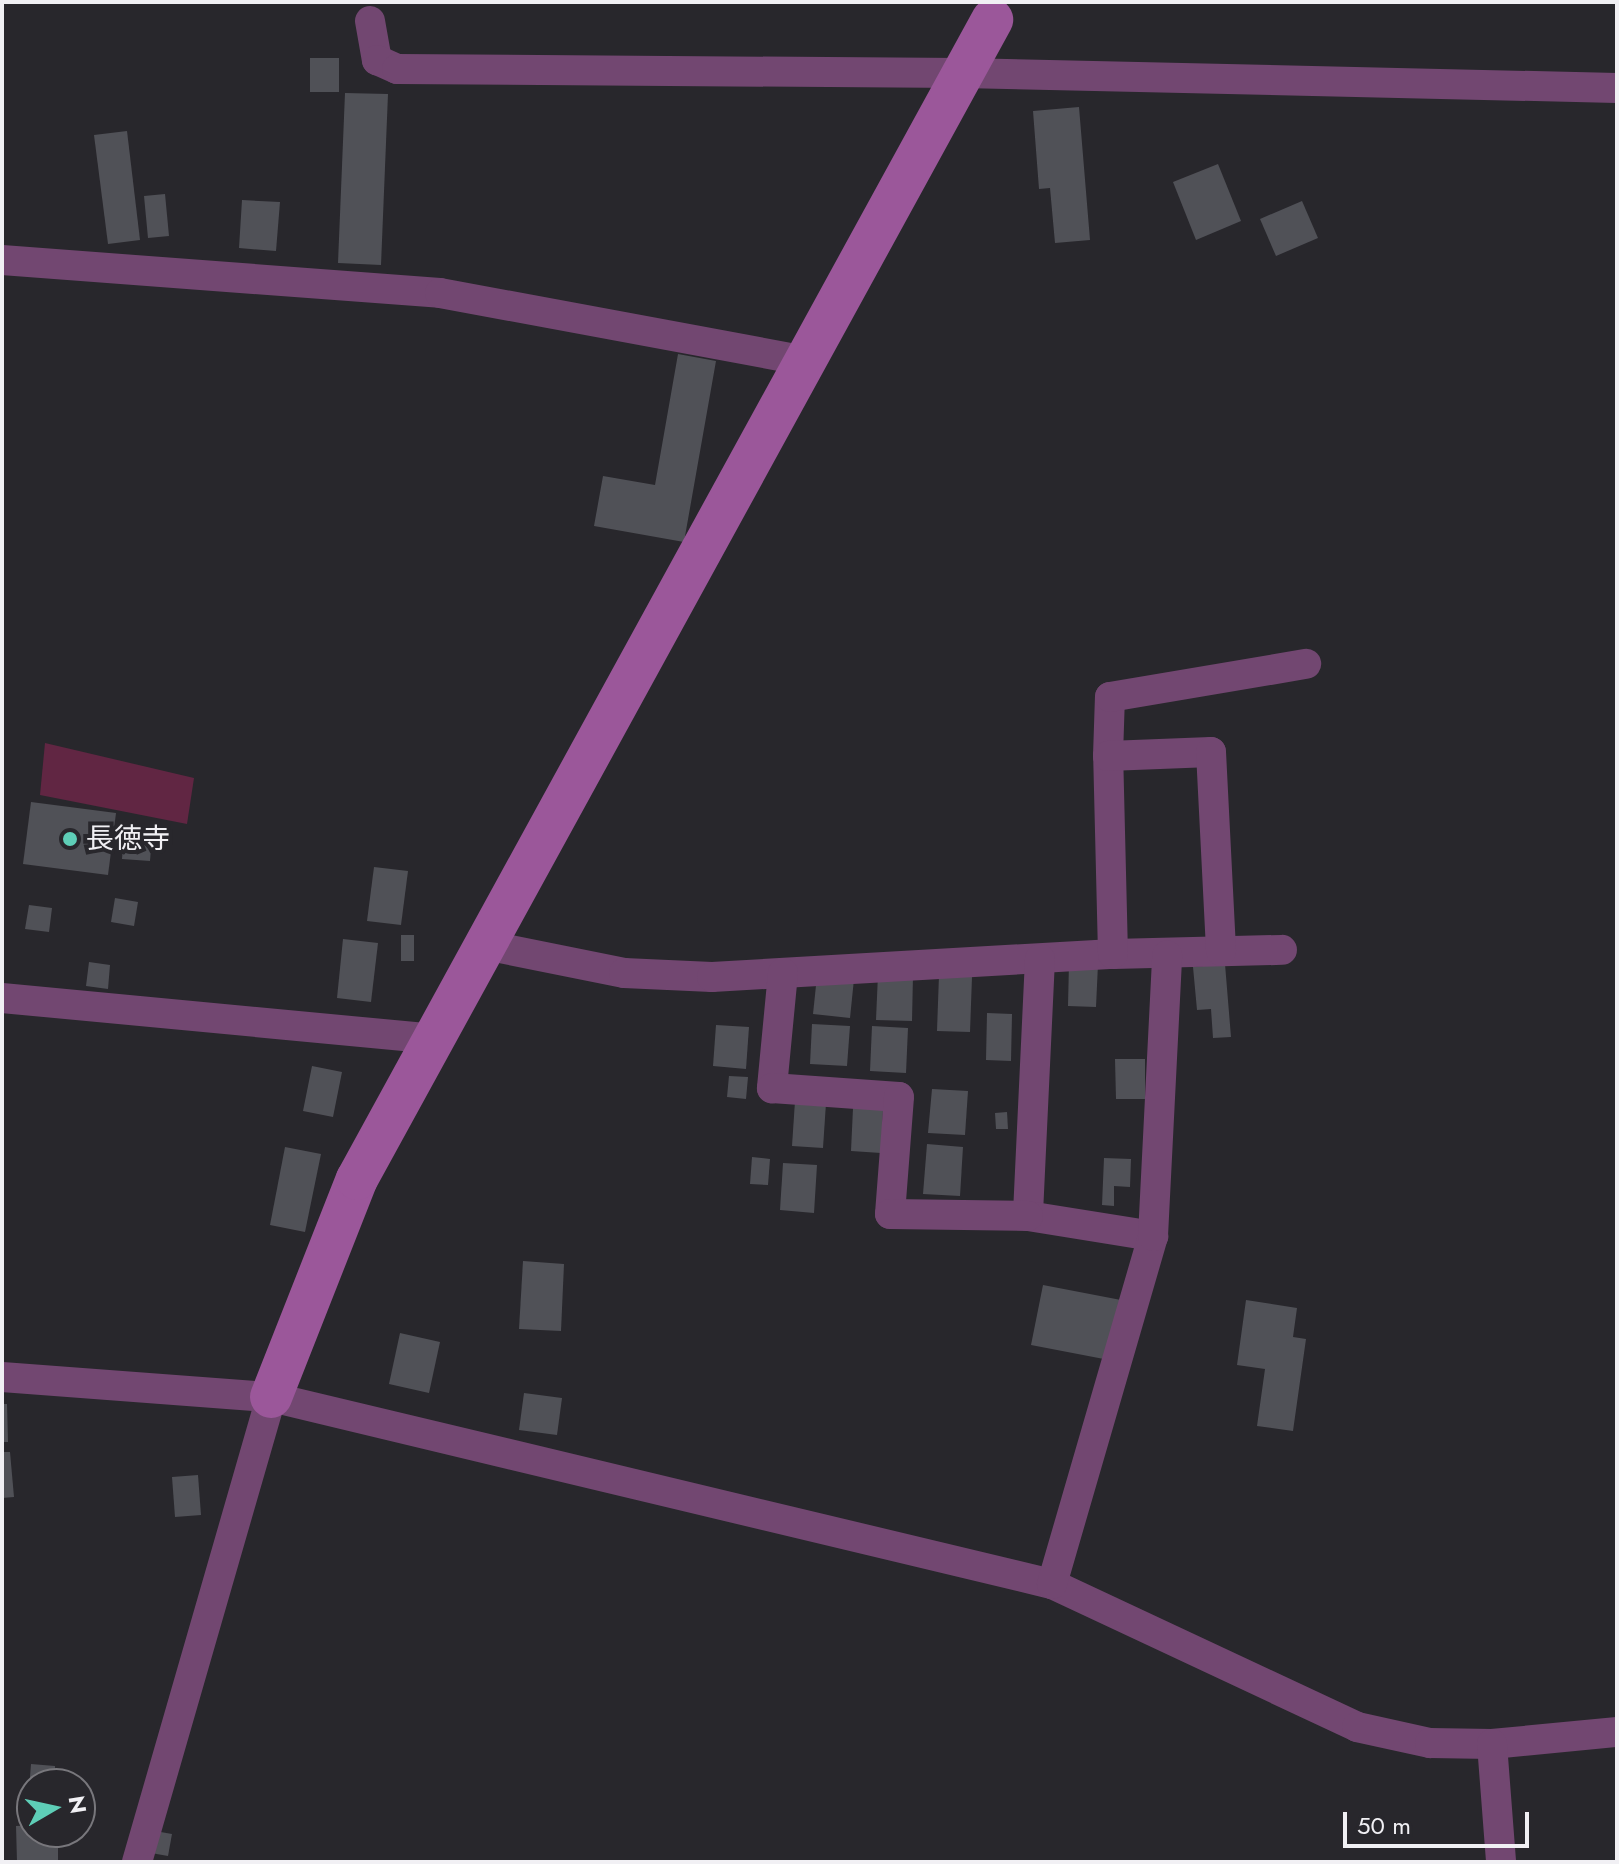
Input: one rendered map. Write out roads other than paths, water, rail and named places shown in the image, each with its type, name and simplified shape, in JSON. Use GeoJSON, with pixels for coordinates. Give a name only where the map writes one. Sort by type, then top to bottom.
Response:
{"type":"FeatureCollection","features":[{"type":"Feature","properties":{"kind":"street"},"geometry":{"type":"LineString","coordinates":[[137,1862],[271,1397],[357,1179],[801,360],[992,20]]}},
{"type":"Feature","properties":{"kind":"street"},"geometry":{"type":"LineString","coordinates":[[370,21],[377,60],[397,69],[962,73],[1617,88]]}},
{"type":"Feature","properties":{"kind":"street"},"geometry":{"type":"LineString","coordinates":[[2,260],[440,293],[801,360]]}},
{"type":"Feature","properties":{"kind":"street"},"geometry":{"type":"LineString","coordinates":[[1113,954],[1108,756],[1110,697],[1306,664]]}},
{"type":"Feature","properties":{"kind":"street"},"geometry":{"type":"LineString","coordinates":[[1108,756],[1211,752],[1221,951]]}},
{"type":"Feature","properties":{"kind":"street"},"geometry":{"type":"LineString","coordinates":[[485,945],[624,973],[712,977],[1113,954],[1282,950]]}},
{"type":"Feature","properties":{"kind":"street"},"geometry":{"type":"LineString","coordinates":[[1052,1584],[1153,1236],[1167,955]]}},
{"type":"Feature","properties":{"kind":"street"},"geometry":{"type":"LineString","coordinates":[[1028,1216],[1040,959]]}},
{"type":"Feature","properties":{"kind":"street"},"geometry":{"type":"LineString","coordinates":[[783,973],[772,1088],[899,1097],[890,1214],[1028,1216],[1153,1236]]}},
{"type":"Feature","properties":{"kind":"street"},"geometry":{"type":"LineString","coordinates":[[2,998],[433,1039]]}},
{"type":"Feature","properties":{"kind":"street"},"geometry":{"type":"LineString","coordinates":[[2,1377],[271,1397],[1052,1584],[1357,1727],[1430,1743],[1492,1744],[1617,1732]]}},
{"type":"Feature","properties":{"kind":"street"},"geometry":{"type":"LineString","coordinates":[[1492,1744],[1501,1862]]}},
{"type":"Feature","properties":{"kind":"place","name":"長徳寺"},"geometry":{"type":"Point","coordinates":[70,839]}}]}
